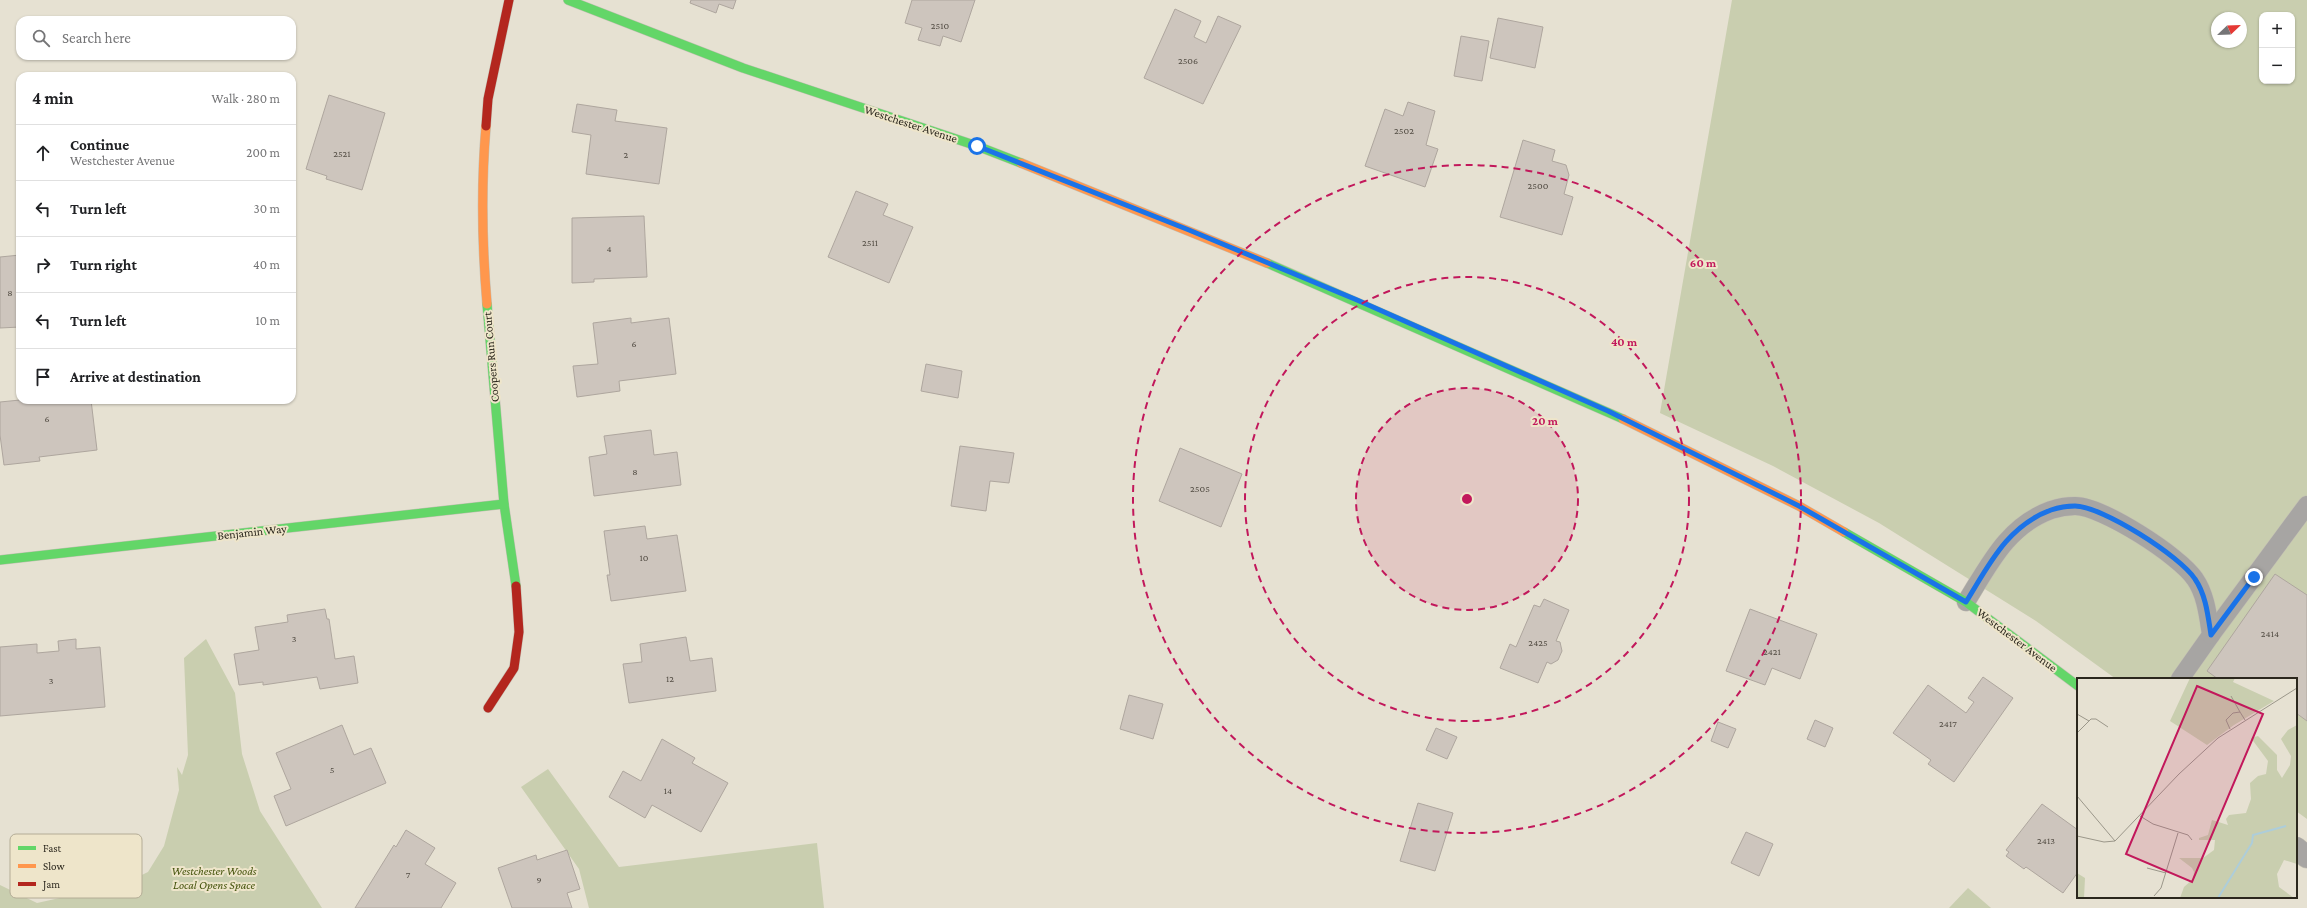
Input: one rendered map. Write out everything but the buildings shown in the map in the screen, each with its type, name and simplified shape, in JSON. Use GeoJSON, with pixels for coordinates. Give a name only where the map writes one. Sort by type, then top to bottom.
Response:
{"type":"FeatureCollection","features":[{"type":"Feature","properties":{"kind":"street","name":"Coopers Run Court"},"geometry":{"type":"LineString","coordinates":[[488,708],[514,668],[519,632],[516,592],[504,504],[483,259],[482,168],[488,99],[509,0]]}},
{"type":"Feature","properties":{"kind":"street","name":"Westchester Avenue"},"geometry":{"type":"LineString","coordinates":[[568,0],[743,68],[977,146],[1189,230],[1357,300],[1608,411],[1799,506],[1966,602],[2077,685]]}},
{"type":"Feature","properties":{"kind":"street","name":"Benjamin Way"},"geometry":{"type":"LineString","coordinates":[[0,560],[504,504]]}},
{"type":"Feature","properties":{"kind":"street"},"geometry":{"type":"LineString","coordinates":[[2297,849],[2307,857]]}},
{"type":"Feature","properties":{"kind":"lane"},"geometry":{"type":"LineString","coordinates":[[2181,678],[2307,505]]}},
{"type":"Feature","properties":{"kind":"lane"},"geometry":{"type":"LineString","coordinates":[[1966,602],[2004,542],[2022,525],[2051,510],[2076,506],[2110,517],[2173,556],[2195,579],[2205,602],[2211,635]]}},
{"type":"Feature","properties":{"kind":"green space"},"geometry":{"type":"Polygon","coordinates":[[[1732,0],[2307,0],[2307,819],[2297,812],[2297,678],[2115,678],[2036,621],[1879,523],[1773,466],[1660,413],[1732,0]]]}},
{"type":"Feature","properties":{"kind":"green space","name":"Westchester Woods Local Opens Space"},"geometry":{"type":"Polygon","coordinates":[[[206,639],[235,693],[242,754],[260,811],[322,908],[0,908],[0,885],[10,890],[10,898],[27,898],[37,903],[60,898],[142,898],[142,875],[148,872],[164,846],[179,790],[177,767],[182,775],[188,755],[184,658],[206,639]]]}},
{"type":"Feature","properties":{"kind":"green space"},"geometry":{"type":"Polygon","coordinates":[[[548,769],[619,867],[817,843],[824,908],[589,908],[579,869],[521,787],[548,769]]]}},
{"type":"Feature","properties":{"kind":"green space"},"geometry":{"type":"Polygon","coordinates":[[[1968,888],[1991,908],[1949,908],[1968,888]]]}},
{"type":"Feature","properties":{"kind":"traffic: fast"},"geometry":{"type":"LineString","coordinates":[[568,0],[743,68],[977,146],[1021,163]]}},
{"type":"Feature","properties":{"kind":"traffic: fast"},"geometry":{"type":"LineString","coordinates":[[1267,263],[1623,419]]}},
{"type":"Feature","properties":{"kind":"traffic: fast"},"geometry":{"type":"LineString","coordinates":[[487,304],[504,504],[516,586]]}},
{"type":"Feature","properties":{"kind":"traffic: fast"},"geometry":{"type":"LineString","coordinates":[[0,560],[504,504]]}},
{"type":"Feature","properties":{"kind":"traffic: fast"},"geometry":{"type":"LineString","coordinates":[[1844,532],[1966,602],[2077,685]]}},
{"type":"Feature","properties":{"kind":"traffic: slow"},"geometry":{"type":"LineString","coordinates":[[486,126],[483,170],[483,215],[487,304]]}},
{"type":"Feature","properties":{"kind":"traffic: slow"},"geometry":{"type":"LineString","coordinates":[[1021,163],[1267,263]]}},
{"type":"Feature","properties":{"kind":"traffic: slow"},"geometry":{"type":"LineString","coordinates":[[1623,419],[1799,506],[1844,532]]}},
{"type":"Feature","properties":{"kind":"traffic: jam"},"geometry":{"type":"LineString","coordinates":[[486,126],[488,99],[509,0]]}},
{"type":"Feature","properties":{"kind":"traffic: jam"},"geometry":{"type":"LineString","coordinates":[[488,708],[514,668],[519,632],[516,586]]}},
{"type":"Feature","properties":{"kind":"route"},"geometry":{"type":"LineString","coordinates":[[977,146],[1189,230],[1357,300],[1608,411],[1799,506],[1966,602],[2004,542],[2022,525],[2051,510],[2076,506],[2110,517],[2173,556],[2195,579],[2205,602],[2211,635],[2254,577]]}}]}
